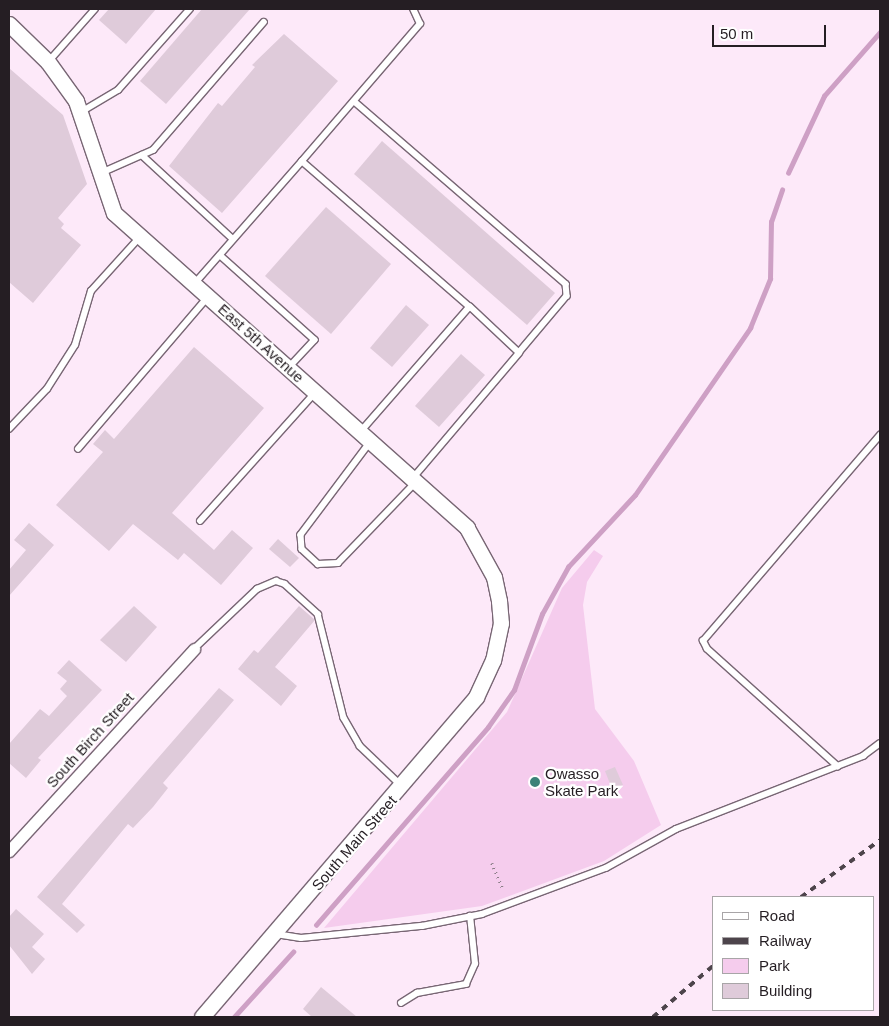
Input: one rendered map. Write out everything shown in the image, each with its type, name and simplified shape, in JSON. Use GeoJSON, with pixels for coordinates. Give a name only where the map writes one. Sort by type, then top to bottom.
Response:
{"type":"FeatureCollection","features":[{"type":"Feature","properties":{"kind":"street","name":"East 5th Avenue"},"geometry":{"type":"LineString","coordinates":[[9,24],[48,62],[81,112],[99,174],[114,213],[467,528],[494,577],[501,623],[493,660]]}},
{"type":"Feature","properties":{"kind":"street","name":"South Birch Street"},"geometry":{"type":"LineString","coordinates":[[9,851],[194,649]]}},
{"type":"Feature","properties":{"kind":"street","name":"South Main Street"},"geometry":{"type":"LineString","coordinates":[[202,1017],[402,786],[476,697],[493,660]]}},
{"type":"Feature","properties":{"kind":"lane"},"geometry":{"type":"LineString","coordinates":[[48,62],[95,9]]}},
{"type":"Feature","properties":{"kind":"lane"},"geometry":{"type":"LineString","coordinates":[[81,112],[118,90],[190,9]]}},
{"type":"Feature","properties":{"kind":"lane"},"geometry":{"type":"LineString","coordinates":[[194,284],[420,24],[413,9]]}},
{"type":"Feature","properties":{"kind":"lane"},"geometry":{"type":"LineString","coordinates":[[99,174],[153,150],[264,22]]}},
{"type":"Feature","properties":{"kind":"lane"},"geometry":{"type":"LineString","coordinates":[[354,100],[566,284],[567,296],[414,480],[338,563],[318,564],[302,549],[301,536],[366,437],[470,307]]}},
{"type":"Feature","properties":{"kind":"lane"},"geometry":{"type":"LineString","coordinates":[[142,155],[233,239]]}},
{"type":"Feature","properties":{"kind":"lane"},"geometry":{"type":"LineString","coordinates":[[302,161],[470,307],[519,353]]}},
{"type":"Feature","properties":{"kind":"lane"},"geometry":{"type":"LineString","coordinates":[[9,428],[47,390],[75,345],[91,291],[140,236]]}},
{"type":"Feature","properties":{"kind":"lane"},"geometry":{"type":"LineString","coordinates":[[220,254],[314,340],[289,368]]}},
{"type":"Feature","properties":{"kind":"lane"},"geometry":{"type":"LineString","coordinates":[[78,449],[209,297]]}},
{"type":"Feature","properties":{"kind":"lane"},"geometry":{"type":"LineString","coordinates":[[200,521],[316,392]]}},
{"type":"Feature","properties":{"kind":"lane"},"geometry":{"type":"LineString","coordinates":[[838,767],[707,649],[703,640],[880,435]]}},
{"type":"Feature","properties":{"kind":"lane"},"geometry":{"type":"LineString","coordinates":[[194,649],[257,589],[276,581],[285,584],[318,614],[344,718],[360,746],[402,786]]}},
{"type":"Feature","properties":{"kind":"lane"},"geometry":{"type":"LineString","coordinates":[[274,934],[301,938],[422,926],[470,916],[544,894],[606,868],[710,814],[838,767],[880,743]]}},
{"type":"Feature","properties":{"kind":"lane"},"geometry":{"type":"LineString","coordinates":[[401,1003],[417,993],[466,984],[475,964],[470,916]]}},
{"type":"Feature","properties":{"kind":"path"},"geometry":{"type":"LineString","coordinates":[[492,863],[503,889]]}},
{"type":"Feature","properties":{"kind":"green space","name":"Owasso Skate Park"},"geometry":{"type":"Polygon","coordinates":[[[594,550],[603,556],[587,582],[583,605],[595,709],[634,761],[661,825],[604,861],[482,906],[324,928],[507,712],[562,588],[594,550]]]}},
{"type":"Feature","properties":{"kind":"building"},"geometry":{"type":"Polygon","coordinates":[[[109,9],[156,9],[126,44],[99,20],[109,9]]]}},
{"type":"Feature","properties":{"kind":"building"},"geometry":{"type":"Polygon","coordinates":[[[202,9],[250,9],[166,104],[140,81],[202,9]]]}},
{"type":"Feature","properties":{"kind":"building"},"geometry":{"type":"Polygon","coordinates":[[[284,34],[338,81],[222,213],[169,166],[218,103],[222,106],[255,67],[252,65],[284,34]]]}},
{"type":"Feature","properties":{"kind":"building"},"geometry":{"type":"Polygon","coordinates":[[[9,68],[63,115],[87,184],[58,218],[64,224],[61,228],[81,245],[33,303],[9,282],[9,68]]]}},
{"type":"Feature","properties":{"kind":"building"},"geometry":{"type":"Polygon","coordinates":[[[382,141],[555,293],[527,325],[354,174],[382,141]]]}},
{"type":"Feature","properties":{"kind":"building"},"geometry":{"type":"Polygon","coordinates":[[[326,207],[391,264],[331,334],[265,276],[326,207]]]}},
{"type":"Feature","properties":{"kind":"building"},"geometry":{"type":"Polygon","coordinates":[[[406,305],[429,325],[392,367],[370,348],[406,305]]]}},
{"type":"Feature","properties":{"kind":"building"},"geometry":{"type":"Polygon","coordinates":[[[194,347],[264,408],[172,513],[214,550],[232,530],[253,548],[221,585],[184,553],[178,560],[133,524],[109,551],[56,505],[103,452],[93,444],[105,430],[114,439],[194,347]]]}},
{"type":"Feature","properties":{"kind":"building"},"geometry":{"type":"Polygon","coordinates":[[[461,354],[485,375],[439,427],[415,406],[461,354]]]}},
{"type":"Feature","properties":{"kind":"building"},"geometry":{"type":"Polygon","coordinates":[[[29,523],[54,545],[9,596],[9,570],[26,550],[14,540],[29,523]]]}},
{"type":"Feature","properties":{"kind":"building"},"geometry":{"type":"Polygon","coordinates":[[[278,539],[299,558],[290,567],[269,549],[278,539]]]}},
{"type":"Feature","properties":{"kind":"building"},"geometry":{"type":"Polygon","coordinates":[[[134,606],[157,627],[126,662],[100,640],[134,606]]]}},
{"type":"Feature","properties":{"kind":"building"},"geometry":{"type":"Polygon","coordinates":[[[299,606],[315,620],[275,667],[297,686],[281,706],[238,669],[254,650],[258,653],[299,606]]]}},
{"type":"Feature","properties":{"kind":"building"},"geometry":{"type":"Polygon","coordinates":[[[69,660],[102,690],[38,758],[41,760],[26,778],[9,763],[9,744],[40,709],[49,716],[67,696],[60,689],[67,681],[57,673],[69,660]]]}},
{"type":"Feature","properties":{"kind":"building"},"geometry":{"type":"Polygon","coordinates":[[[219,688],[234,700],[163,783],[168,788],[153,807],[133,828],[128,824],[62,904],[85,925],[77,933],[37,897],[219,688]]]}},
{"type":"Feature","properties":{"kind":"building"},"geometry":{"type":"Polygon","coordinates":[[[615,767],[623,785],[612,789],[605,771],[615,767]]]}},
{"type":"Feature","properties":{"kind":"building"},"geometry":{"type":"Polygon","coordinates":[[[16,909],[44,934],[32,947],[45,959],[32,974],[9,945],[9,917],[16,909]]]}},
{"type":"Feature","properties":{"kind":"building"},"geometry":{"type":"Polygon","coordinates":[[[321,987],[357,1017],[312,1017],[303,1009],[321,987]]]}},
{"type":"Feature","properties":{"kind":"waterway"},"geometry":{"type":"LineString","coordinates":[[788,173],[824,96],[880,32]]}},
{"type":"Feature","properties":{"kind":"waterway"},"geometry":{"type":"LineString","coordinates":[[316,925],[488,727],[514,690],[542,614],[568,567],[635,495],[750,328],[770,279],[771,222],[782,190]]}},
{"type":"Feature","properties":{"kind":"waterway"},"geometry":{"type":"LineString","coordinates":[[234,1017],[293,952]]}},
{"type":"Feature","properties":{"kind":"railway"},"geometry":{"type":"LineString","coordinates":[[802,896],[880,840]]}},
{"type":"Feature","properties":{"kind":"railway"},"geometry":{"type":"LineString","coordinates":[[653,1017],[712,967]]}},
{"type":"Feature","properties":{"kind":"place","name":"Owasso Skate Park"},"geometry":{"type":"Point","coordinates":[535,782]}}]}
